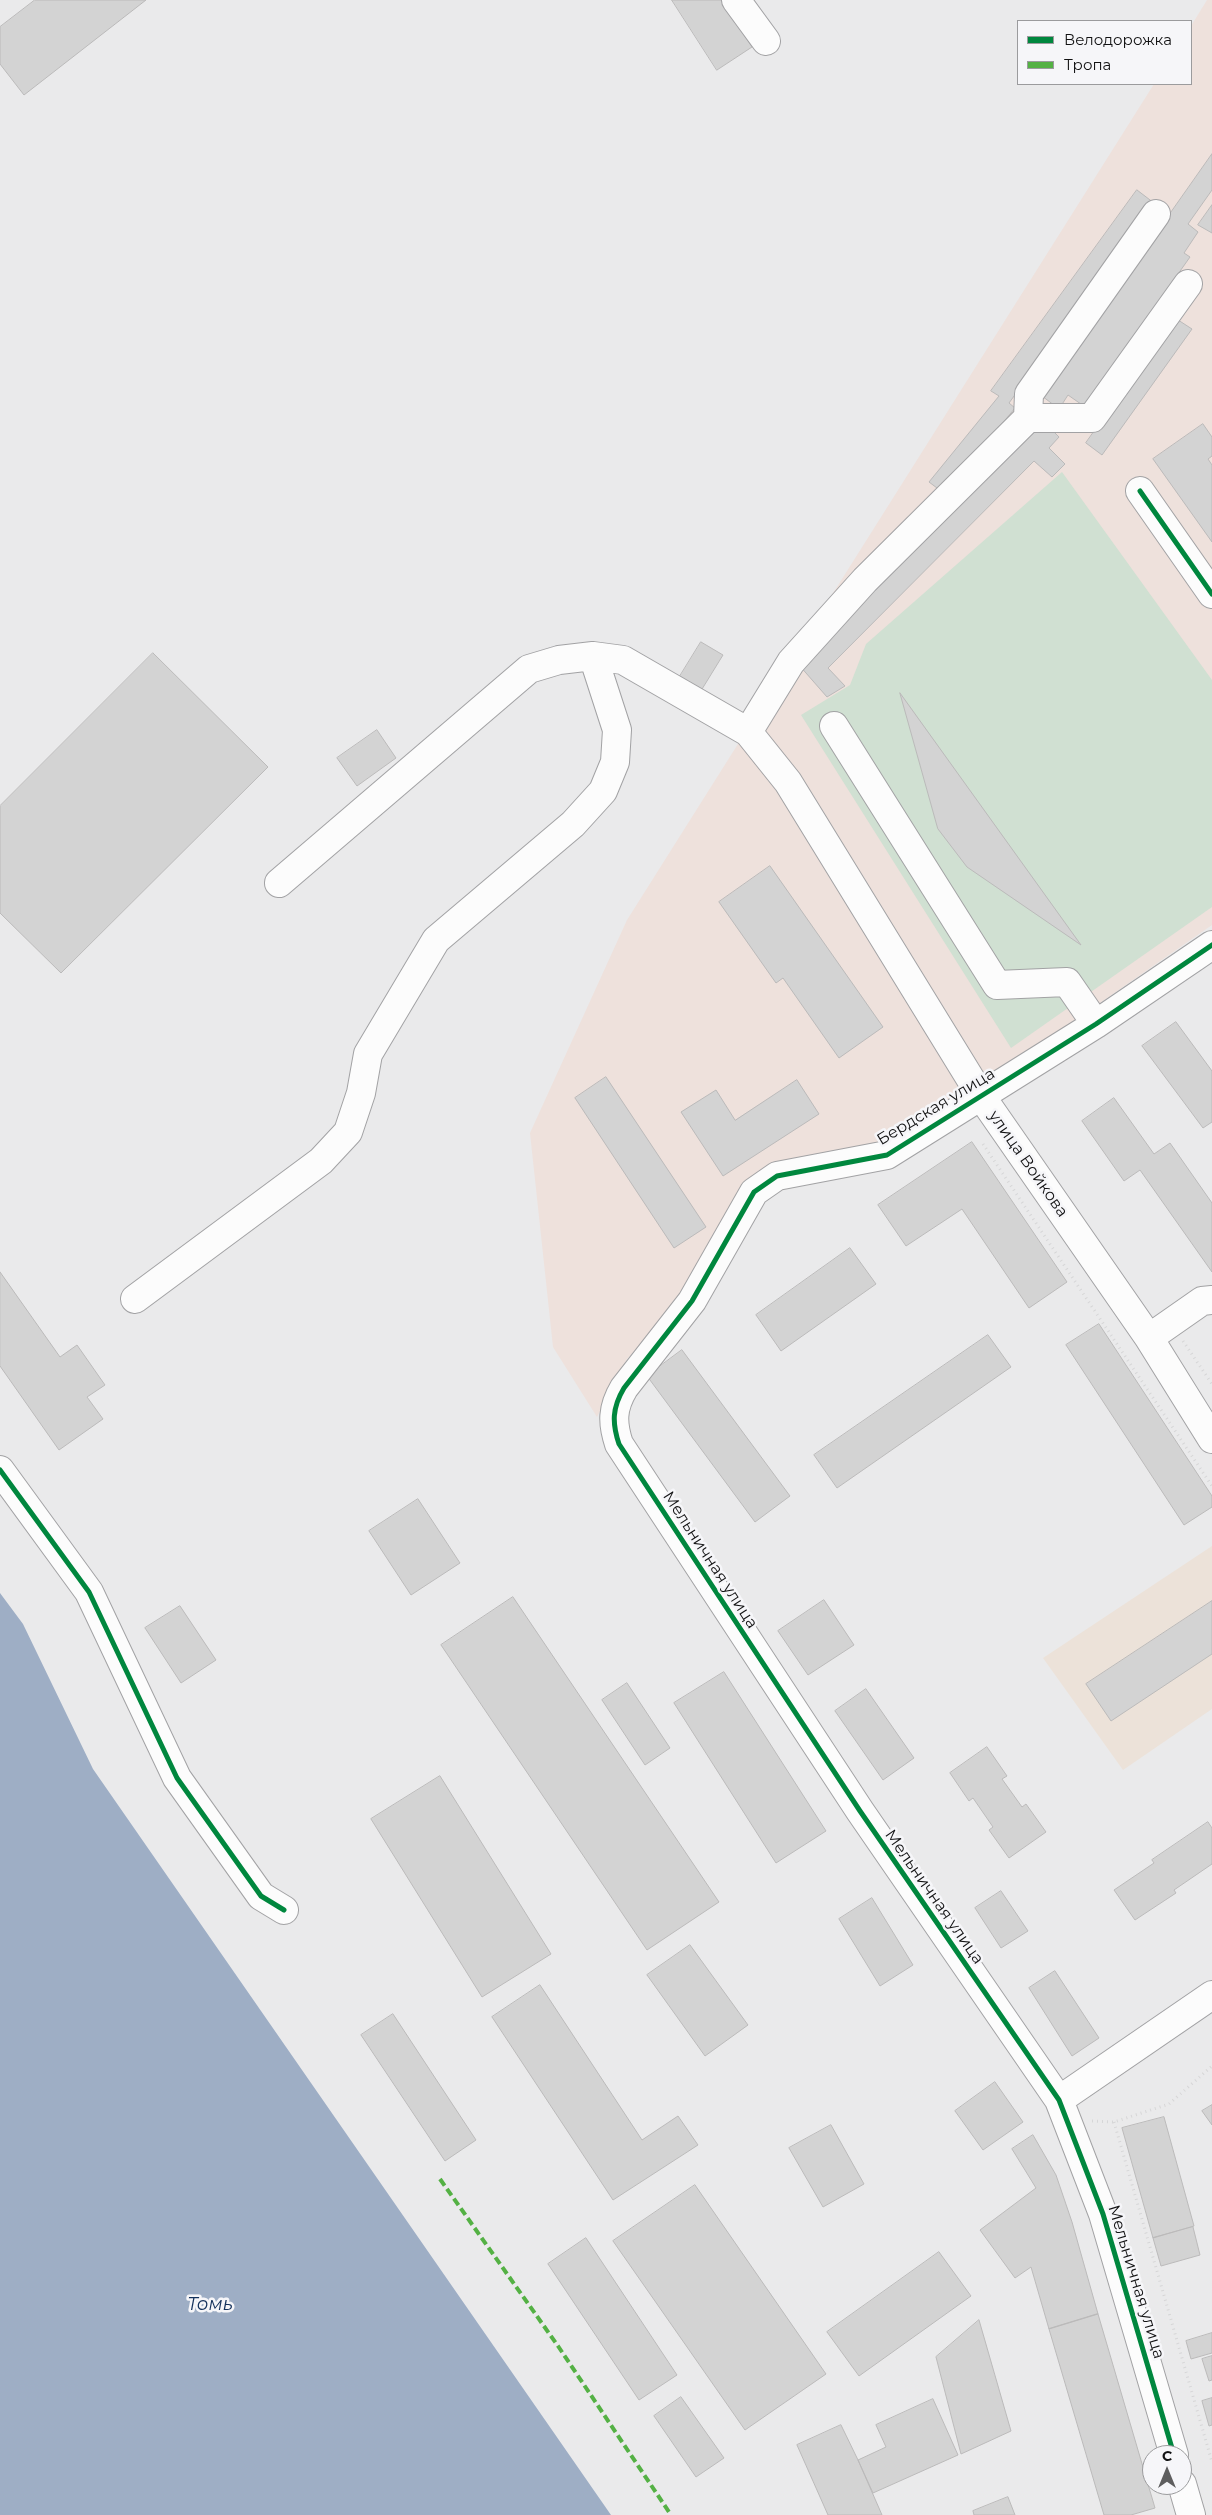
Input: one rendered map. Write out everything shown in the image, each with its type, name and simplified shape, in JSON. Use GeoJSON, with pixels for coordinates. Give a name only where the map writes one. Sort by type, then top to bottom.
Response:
{"type":"FeatureCollection","features":[{"type":"Feature","properties":{"kind":"street"},"geometry":{"type":"LineString","coordinates":[[736,0],[766,41]]}},
{"type":"Feature","properties":{"kind":"street"},"geometry":{"type":"LineString","coordinates":[[279,883],[529,669],[559,660],[593,656],[623,660],[748,732],[797,655],[866,580],[1028,418],[1029,394],[1156,214]]}},
{"type":"Feature","properties":{"kind":"street"},"geometry":{"type":"LineString","coordinates":[[1028,418],[1092,418],[1188,284]]}},
{"type":"Feature","properties":{"kind":"street"},"geometry":{"type":"LineString","coordinates":[[1140,491],[1212,594]]}},
{"type":"Feature","properties":{"kind":"street"},"geometry":{"type":"LineString","coordinates":[[134,1299],[321,1161],[348,1132],[361,1093],[368,1054],[436,940],[573,824],[603,791],[615,762],[617,730],[593,656]]}},
{"type":"Feature","properties":{"kind":"street"},"geometry":{"type":"LineString","coordinates":[[834,726],[997,985],[1067,982],[1096,1024]]}},
{"type":"Feature","properties":{"kind":"street","name":"улица Войкова"},"geometry":{"type":"LineString","coordinates":[[748,732],[788,782],[982,1096],[1160,1331],[1212,1439]]}},
{"type":"Feature","properties":{"kind":"street","name":"Бердская улица"},"geometry":{"type":"LineString","coordinates":[[624,1388],[692,1301],[754,1192],[777,1176],[887,1154],[1096,1024],[1212,945]]}},
{"type":"Feature","properties":{"kind":"street"},"geometry":{"type":"LineString","coordinates":[[1160,1331],[1202,1301],[1212,1300]]}},
{"type":"Feature","properties":{"kind":"street","name":"Мельничная улица"},"geometry":{"type":"LineString","coordinates":[[624,1388],[616,1400],[613,1414],[614,1428],[619,1444],[860,1811],[1062,2110],[1103,2214],[1171,2445]]}},
{"type":"Feature","properties":{"kind":"street"},"geometry":{"type":"LineString","coordinates":[[0,1470],[90,1592],[176,1778],[261,1896],[284,1910]]}},
{"type":"Feature","properties":{"kind":"street"},"geometry":{"type":"LineString","coordinates":[[1062,2110],[1212,1996]]}},
{"type":"Feature","properties":{"kind":"street"},"geometry":{"type":"LineString","coordinates":[[1185,2495],[1191,2515]]}},
{"type":"Feature","properties":{"kind":"path"},"geometry":{"type":"LineString","coordinates":[[980,1141],[1212,1486]]}},
{"type":"Feature","properties":{"kind":"path"},"geometry":{"type":"LineString","coordinates":[[1160,1331],[1212,1384]]}},
{"type":"Feature","properties":{"kind":"path"},"geometry":{"type":"LineString","coordinates":[[1062,2110],[1114,2122],[1169,2104],[1212,2066]]}},
{"type":"Feature","properties":{"kind":"path"},"geometry":{"type":"LineString","coordinates":[[1114,2122],[1212,2462]]}},
{"type":"Feature","properties":{"kind":"shaded area"},"geometry":{"type":"Polygon","coordinates":[[[1207,0],[1212,0],[1212,925],[988,1081],[883,1148],[768,1170],[680,1302],[627,1359],[597,1417],[553,1347],[530,1133],[627,920],[1153,85],[1192,85],[1192,24],[1207,0]]]}},
{"type":"Feature","properties":{"kind":"shaded area"},"geometry":{"type":"Polygon","coordinates":[[[1212,1546],[1212,1709],[1123,1770],[1043,1658],[1212,1546]]]}},
{"type":"Feature","properties":{"kind":"green space"},"geometry":{"type":"Polygon","coordinates":[[[1062,472],[1212,680],[1212,907],[1011,1048],[801,715],[850,685],[866,644],[1062,472]]]}},
{"type":"Feature","properties":{"kind":"water","name":"Томь"},"geometry":{"type":"Polygon","coordinates":[[[0,1593],[23,1624],[93,1769],[611,2515],[0,2515],[0,1593]]]}},
{"type":"Feature","properties":{"kind":"building"},"geometry":{"type":"Polygon","coordinates":[[[35,0],[146,0],[24,95],[0,64],[0,27],[35,0]]]}},
{"type":"Feature","properties":{"kind":"building"},"geometry":{"type":"Polygon","coordinates":[[[672,0],[721,0],[752,47],[717,70],[672,0]]]}},
{"type":"Feature","properties":{"kind":"building"},"geometry":{"type":"Polygon","coordinates":[[[1212,154],[1212,190],[1188,224],[1198,232],[1184,253],[1190,257],[1096,390],[1088,409],[1068,395],[1059,409],[1042,396],[1212,154]]]}},
{"type":"Feature","properties":{"kind":"building"},"geometry":{"type":"Polygon","coordinates":[[[1137,190],[1154,203],[1009,403],[1015,408],[945,494],[929,482],[999,396],[991,391],[1137,190]]]}},
{"type":"Feature","properties":{"kind":"building"},"geometry":{"type":"Polygon","coordinates":[[[1212,205],[1212,233],[1198,225],[1212,205]]]}},
{"type":"Feature","properties":{"kind":"building"},"geometry":{"type":"Polygon","coordinates":[[[1175,318],[1192,329],[1102,455],[1086,443],[1175,318]]]}},
{"type":"Feature","properties":{"kind":"building"},"geometry":{"type":"Polygon","coordinates":[[[1044,422],[1059,437],[1049,448],[1065,464],[1052,477],[1034,461],[828,668],[845,686],[827,697],[799,665],[1044,422]]]}},
{"type":"Feature","properties":{"kind":"building"},"geometry":{"type":"Polygon","coordinates":[[[1203,424],[1212,437],[1212,456],[1208,459],[1212,465],[1212,542],[1153,459],[1203,424]]]}},
{"type":"Feature","properties":{"kind":"building"},"geometry":{"type":"Polygon","coordinates":[[[701,642],[723,655],[699,694],[677,681],[701,642]]]}},
{"type":"Feature","properties":{"kind":"building"},"geometry":{"type":"Polygon","coordinates":[[[153,653],[268,767],[61,973],[0,913],[0,806],[153,653]]]}},
{"type":"Feature","properties":{"kind":"building"},"geometry":{"type":"Polygon","coordinates":[[[900,693],[1081,945],[967,867],[938,829],[900,693]]]}},
{"type":"Feature","properties":{"kind":"building"},"geometry":{"type":"Polygon","coordinates":[[[377,730],[396,758],[357,786],[337,758],[377,730]]]}},
{"type":"Feature","properties":{"kind":"building"},"geometry":{"type":"Polygon","coordinates":[[[770,866],[883,1027],[839,1058],[783,978],[776,983],[719,902],[770,866]]]}},
{"type":"Feature","properties":{"kind":"building"},"geometry":{"type":"Polygon","coordinates":[[[1176,1022],[1212,1071],[1212,1122],[1203,1128],[1142,1046],[1176,1022]]]}},
{"type":"Feature","properties":{"kind":"building"},"geometry":{"type":"Polygon","coordinates":[[[606,1077],[706,1227],[674,1248],[575,1098],[606,1077]]]}},
{"type":"Feature","properties":{"kind":"building"},"geometry":{"type":"Polygon","coordinates":[[[797,1080],[819,1114],[723,1176],[681,1112],[716,1090],[735,1120],[797,1080]]]}},
{"type":"Feature","properties":{"kind":"building"},"geometry":{"type":"Polygon","coordinates":[[[1114,1098],[1154,1154],[1170,1143],[1212,1203],[1212,1272],[1140,1170],[1124,1181],[1082,1121],[1114,1098]]]}},
{"type":"Feature","properties":{"kind":"building"},"geometry":{"type":"Polygon","coordinates":[[[972,1142],[1067,1282],[1029,1308],[962,1209],[906,1246],[878,1205],[972,1142]]]}},
{"type":"Feature","properties":{"kind":"building"},"geometry":{"type":"Polygon","coordinates":[[[850,1248],[876,1284],[781,1351],[756,1315],[850,1248]]]}},
{"type":"Feature","properties":{"kind":"building"},"geometry":{"type":"Polygon","coordinates":[[[0,1272],[60,1357],[77,1345],[105,1385],[87,1397],[103,1419],[59,1450],[0,1366],[0,1272]]]}},
{"type":"Feature","properties":{"kind":"building"},"geometry":{"type":"Polygon","coordinates":[[[1099,1324],[1212,1496],[1212,1507],[1184,1525],[1066,1345],[1099,1324]]]}},
{"type":"Feature","properties":{"kind":"building"},"geometry":{"type":"Polygon","coordinates":[[[988,1335],[1011,1367],[837,1488],[814,1455],[988,1335]]]}},
{"type":"Feature","properties":{"kind":"building"},"geometry":{"type":"Polygon","coordinates":[[[682,1350],[790,1496],[755,1522],[647,1376],[682,1350]]]}},
{"type":"Feature","properties":{"kind":"building"},"geometry":{"type":"Polygon","coordinates":[[[418,1499],[460,1563],[411,1595],[369,1531],[418,1499]]]}},
{"type":"Feature","properties":{"kind":"building"},"geometry":{"type":"Polygon","coordinates":[[[513,1597],[719,1902],[647,1950],[441,1645],[513,1597]]]}},
{"type":"Feature","properties":{"kind":"building"},"geometry":{"type":"Polygon","coordinates":[[[824,1600],[854,1645],[808,1675],[778,1631],[824,1600]]]}},
{"type":"Feature","properties":{"kind":"building"},"geometry":{"type":"Polygon","coordinates":[[[1212,1601],[1212,1654],[1111,1721],[1086,1684],[1212,1601]]]}},
{"type":"Feature","properties":{"kind":"building"},"geometry":{"type":"Polygon","coordinates":[[[180,1606],[216,1660],[181,1683],[145,1628],[180,1606]]]}},
{"type":"Feature","properties":{"kind":"building"},"geometry":{"type":"Polygon","coordinates":[[[724,1672],[826,1831],[776,1863],[674,1703],[724,1672]]]}},
{"type":"Feature","properties":{"kind":"building"},"geometry":{"type":"Polygon","coordinates":[[[627,1683],[670,1748],[645,1765],[602,1700],[627,1683]]]}},
{"type":"Feature","properties":{"kind":"building"},"geometry":{"type":"Polygon","coordinates":[[[866,1689],[914,1758],[883,1780],[835,1711],[866,1689]]]}},
{"type":"Feature","properties":{"kind":"building"},"geometry":{"type":"Polygon","coordinates":[[[987,1747],[1007,1776],[1002,1779],[1022,1807],[1026,1804],[1046,1832],[1009,1858],[989,1830],[993,1827],[973,1798],[969,1801],[950,1773],[987,1747]]]}},
{"type":"Feature","properties":{"kind":"building"},"geometry":{"type":"Polygon","coordinates":[[[440,1776],[551,1954],[482,1997],[371,1819],[440,1776]]]}},
{"type":"Feature","properties":{"kind":"building"},"geometry":{"type":"Polygon","coordinates":[[[1208,1822],[1212,1828],[1212,1864],[1174,1890],[1176,1893],[1135,1920],[1114,1890],[1154,1863],[1152,1860],[1208,1822]]]}},
{"type":"Feature","properties":{"kind":"building"},"geometry":{"type":"Polygon","coordinates":[[[1001,1891],[1028,1931],[1001,1948],[975,1908],[1001,1891]]]}},
{"type":"Feature","properties":{"kind":"building"},"geometry":{"type":"Polygon","coordinates":[[[872,1898],[913,1965],[880,1986],[839,1919],[872,1898]]]}},
{"type":"Feature","properties":{"kind":"building"},"geometry":{"type":"Polygon","coordinates":[[[690,1945],[748,2025],[705,2056],[647,1975],[690,1945]]]}},
{"type":"Feature","properties":{"kind":"building"},"geometry":{"type":"Polygon","coordinates":[[[1055,1971],[1099,2038],[1072,2056],[1029,1988],[1055,1971]]]}},
{"type":"Feature","properties":{"kind":"building"},"geometry":{"type":"Polygon","coordinates":[[[540,1985],[642,2140],[678,2116],[698,2145],[613,2200],[492,2017],[540,1985]]]}},
{"type":"Feature","properties":{"kind":"building"},"geometry":{"type":"Polygon","coordinates":[[[393,2014],[476,2140],[445,2161],[361,2035],[393,2014]]]}},
{"type":"Feature","properties":{"kind":"building"},"geometry":{"type":"Polygon","coordinates":[[[995,2082],[1023,2122],[983,2150],[955,2111],[995,2082]]]}},
{"type":"Feature","properties":{"kind":"building"},"geometry":{"type":"Polygon","coordinates":[[[1212,2105],[1212,2125],[1202,2111],[1212,2105]]]}},
{"type":"Feature","properties":{"kind":"building"},"geometry":{"type":"Polygon","coordinates":[[[1164,2117],[1194,2226],[1153,2238],[1122,2128],[1164,2117]]]}},
{"type":"Feature","properties":{"kind":"building"},"geometry":{"type":"Polygon","coordinates":[[[831,2125],[864,2184],[823,2207],[789,2148],[831,2125]]]}},
{"type":"Feature","properties":{"kind":"building"},"geometry":{"type":"Polygon","coordinates":[[[1033,2135],[1056,2175],[1072,2222],[1098,2314],[1049,2329],[1031,2267],[1015,2278],[980,2230],[1036,2188],[1012,2149],[1033,2135]]]}},
{"type":"Feature","properties":{"kind":"building"},"geometry":{"type":"Polygon","coordinates":[[[695,2185],[826,2374],[745,2430],[613,2241],[695,2185]]]}},
{"type":"Feature","properties":{"kind":"building"},"geometry":{"type":"Polygon","coordinates":[[[1193,2227],[1200,2255],[1161,2266],[1153,2238],[1193,2227]]]}},
{"type":"Feature","properties":{"kind":"building"},"geometry":{"type":"Polygon","coordinates":[[[586,2238],[677,2375],[639,2400],[548,2264],[586,2238]]]}},
{"type":"Feature","properties":{"kind":"building"},"geometry":{"type":"Polygon","coordinates":[[[939,2252],[971,2296],[859,2376],[827,2332],[939,2252]]]}},
{"type":"Feature","properties":{"kind":"building"},"geometry":{"type":"Polygon","coordinates":[[[1098,2314],[1142,2464],[1142,2495],[1151,2495],[1155,2508],[1131,2515],[1104,2515],[1049,2329],[1098,2314]]]}},
{"type":"Feature","properties":{"kind":"building"},"geometry":{"type":"Polygon","coordinates":[[[979,2320],[1011,2431],[961,2454],[936,2357],[979,2320]]]}},
{"type":"Feature","properties":{"kind":"building"},"geometry":{"type":"Polygon","coordinates":[[[1212,2333],[1212,2353],[1191,2359],[1186,2341],[1212,2333]]]}},
{"type":"Feature","properties":{"kind":"building"},"geometry":{"type":"Polygon","coordinates":[[[1212,2356],[1212,2380],[1209,2381],[1202,2359],[1212,2356]]]}},
{"type":"Feature","properties":{"kind":"building"},"geometry":{"type":"Polygon","coordinates":[[[681,2397],[724,2458],[696,2477],[654,2416],[681,2397]]]}},
{"type":"Feature","properties":{"kind":"building"},"geometry":{"type":"Polygon","coordinates":[[[1212,2398],[1212,2425],[1209,2426],[1202,2401],[1212,2398]]]}},
{"type":"Feature","properties":{"kind":"building"},"geometry":{"type":"Polygon","coordinates":[[[933,2399],[958,2455],[873,2493],[858,2460],[886,2447],[876,2425],[933,2399]]]}},
{"type":"Feature","properties":{"kind":"building"},"geometry":{"type":"Polygon","coordinates":[[[841,2425],[882,2515],[828,2515],[797,2445],[841,2425]]]}},
{"type":"Feature","properties":{"kind":"building"},"geometry":{"type":"Polygon","coordinates":[[[1008,2497],[1015,2515],[974,2515],[973,2511],[1008,2497]]]}},
{"type":"Feature","properties":{"kind":"marked path"},"geometry":{"type":"LineString","coordinates":[[440,2179],[558,2346],[671,2515]]}},
{"type":"Feature","properties":{"kind":"cycle path"},"geometry":{"type":"LineString","coordinates":[[1140,491],[1212,594]]}},
{"type":"Feature","properties":{"kind":"cycle path"},"geometry":{"type":"LineString","coordinates":[[1171,2445],[1103,2214],[1059,2100],[860,1811],[619,1444],[614,1416],[617,1402],[624,1388],[692,1301],[754,1192],[777,1176],[887,1155],[1096,1024],[1212,945]]}},
{"type":"Feature","properties":{"kind":"cycle path"},"geometry":{"type":"LineString","coordinates":[[0,1470],[89,1592],[177,1778],[261,1896],[284,1910]]}}]}
